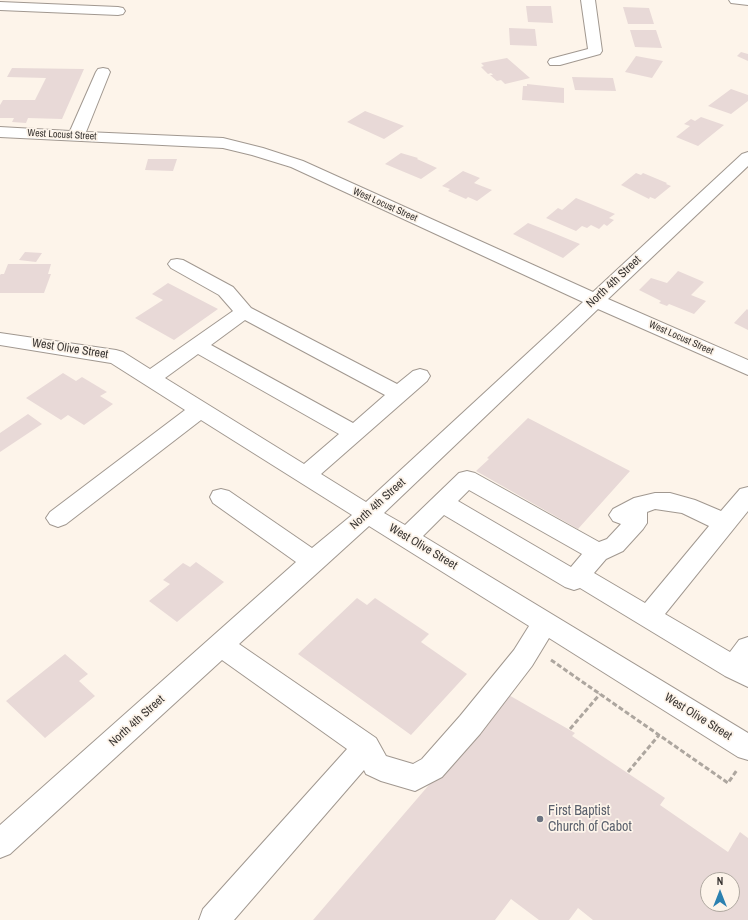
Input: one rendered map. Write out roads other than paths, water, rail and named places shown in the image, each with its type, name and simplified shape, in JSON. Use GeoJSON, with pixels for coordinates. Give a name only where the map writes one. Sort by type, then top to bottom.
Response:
{"type":"FeatureCollection","features":[{"type":"Feature","properties":{"kind":"street"},"geometry":{"type":"LineString","coordinates":[[555,62],[594,51],[588,0]]}},
{"type":"Feature","properties":{"kind":"street"},"geometry":{"type":"LineString","coordinates":[[736,0],[748,1]]}},
{"type":"Feature","properties":{"kind":"street"},"geometry":{"type":"LineString","coordinates":[[0,6],[118,11]]}},
{"type":"Feature","properties":{"kind":"street"},"geometry":{"type":"LineString","coordinates":[[76,136],[103,72]]}},
{"type":"Feature","properties":{"kind":"street","name":"West Locust Street"},"geometry":{"type":"LineString","coordinates":[[0,132],[223,143],[257,151],[297,164],[748,368]]}},
{"type":"Feature","properties":{"kind":"street","name":"North 4th Street"},"geometry":{"type":"LineString","coordinates":[[0,844],[313,561],[368,514],[748,156]]}},
{"type":"Feature","properties":{"kind":"street"},"geometry":{"type":"LineString","coordinates":[[177,264],[226,292],[244,312],[399,394]]}},
{"type":"Feature","properties":{"kind":"street"},"geometry":{"type":"LineString","coordinates":[[151,378],[244,312]]}},
{"type":"Feature","properties":{"kind":"street","name":"West Olive Street"},"geometry":{"type":"LineString","coordinates":[[0,339],[116,357],[548,624],[744,756]]}},
{"type":"Feature","properties":{"kind":"street"},"geometry":{"type":"LineString","coordinates":[[197,345],[354,433]]}},
{"type":"Feature","properties":{"kind":"street"},"geometry":{"type":"LineString","coordinates":[[306,475],[420,376]]}},
{"type":"Feature","properties":{"kind":"street"},"geometry":{"type":"LineString","coordinates":[[58,518],[202,409]]}},
{"type":"Feature","properties":{"kind":"street"},"geometry":{"type":"LineString","coordinates":[[407,537],[467,479],[598,552]]}},
{"type":"Feature","properties":{"kind":"street"},"geometry":{"type":"LineString","coordinates":[[648,617],[748,495]]}},
{"type":"Feature","properties":{"kind":"street"},"geometry":{"type":"LineString","coordinates":[[221,497],[313,561]]}},
{"type":"Feature","properties":{"kind":"street"},"geometry":{"type":"LineString","coordinates":[[442,504],[574,580],[598,552],[615,545],[635,523],[635,509],[642,504],[655,501],[670,502],[687,506],[725,523]]}},
{"type":"Feature","properties":{"kind":"street"},"geometry":{"type":"LineString","coordinates":[[578,575],[648,617],[743,664]]}},
{"type":"Feature","properties":{"kind":"street"},"geometry":{"type":"LineString","coordinates":[[221,645],[366,748],[376,765],[391,772],[415,778],[432,768],[470,725],[548,624]]}},
{"type":"Feature","properties":{"kind":"street"},"geometry":{"type":"LineString","coordinates":[[214,920],[366,748]]}},
{"type":"Feature","properties":{"kind":"place","name":"First Baptist Church of Cabot"},"geometry":{"type":"Point","coordinates":[540,819]}}]}
